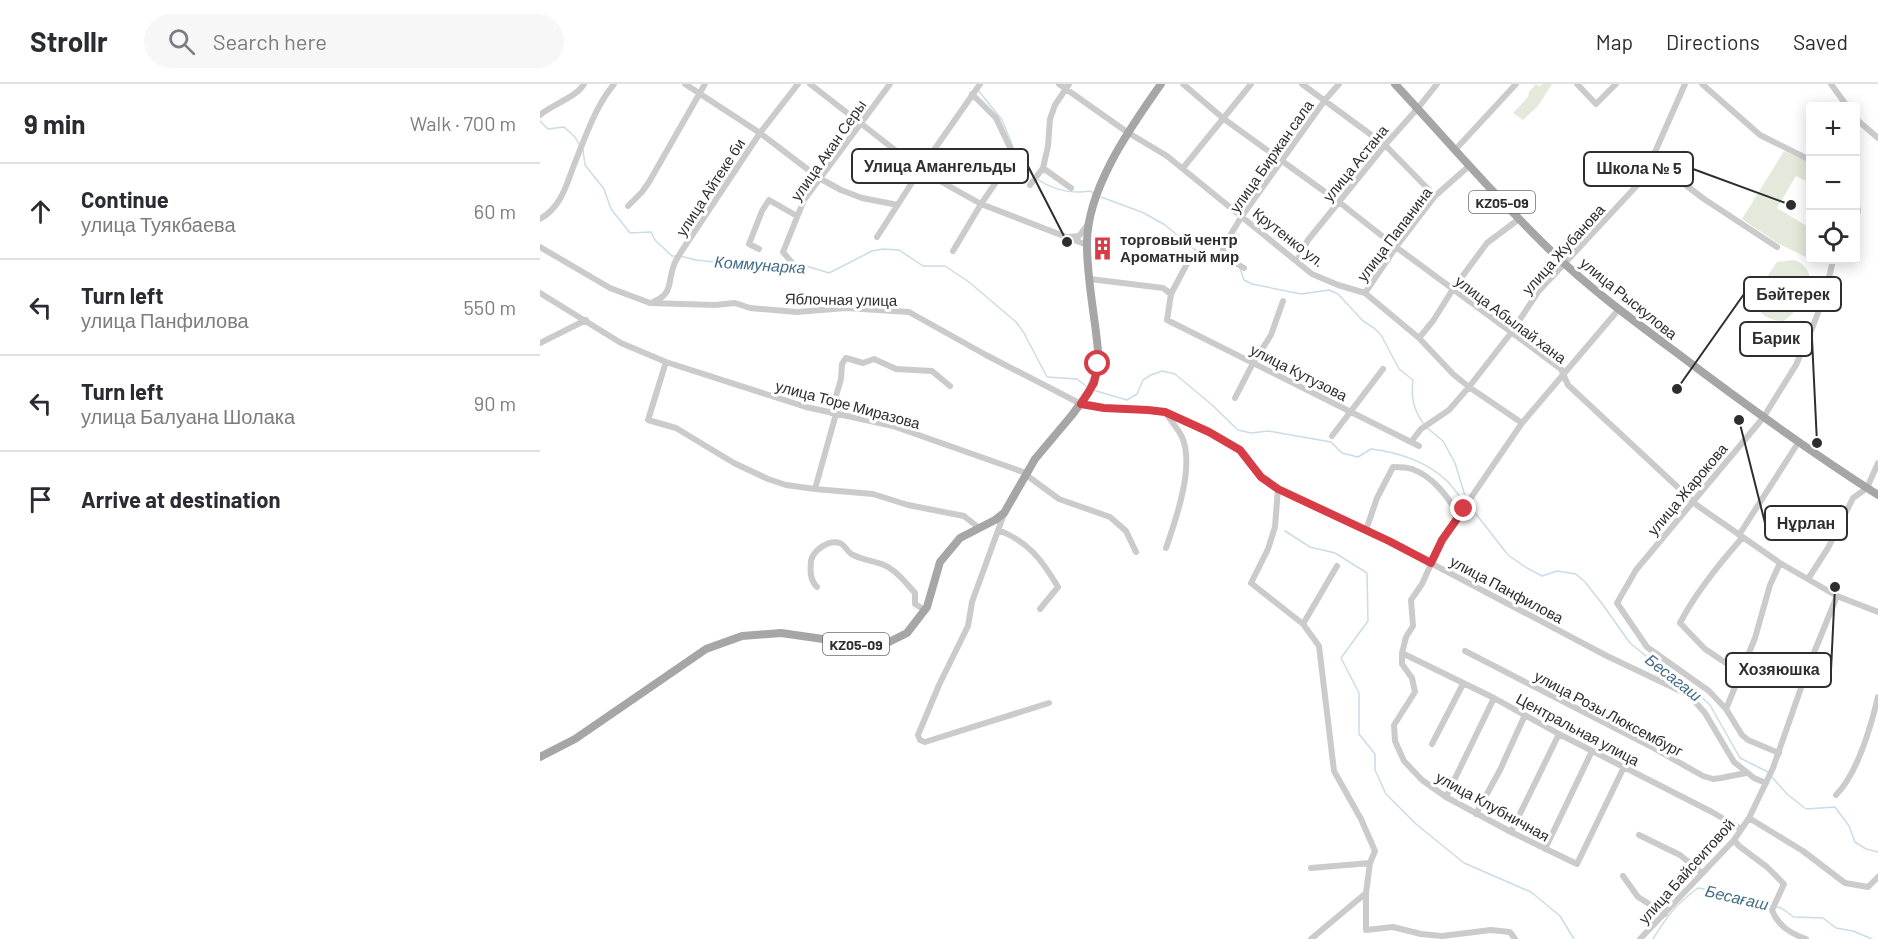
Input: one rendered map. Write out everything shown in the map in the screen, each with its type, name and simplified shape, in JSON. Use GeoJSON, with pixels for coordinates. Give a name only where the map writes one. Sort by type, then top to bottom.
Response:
{"type":"FeatureCollection","features":[{"type":"Feature","properties":{"kind":"main road"},"geometry":{"type":"LineString","coordinates":[[1004,513],[1035,459],[1081,404],[1094,383],[1098,351],[1087,245],[1091,206],[1127,132],[1161,84]]}},
{"type":"Feature","properties":{"kind":"main road","name":"улица Рыскулова"},"geometry":{"type":"LineString","coordinates":[[1395,84],[1519,219],[1565,264],[1619,309],[1763,418],[1878,495]]}},
{"type":"Feature","properties":{"kind":"main road","name":"KZ05-09"},"geometry":{"type":"LineString","coordinates":[[540,757],[575,739],[706,649],[742,636],[781,633],[879,647],[907,633],[927,607],[940,562],[960,538],[1004,513]]}},
{"type":"Feature","properties":{"kind":"street"},"geometry":{"type":"LineString","coordinates":[[540,116],[579,90],[584,84]]}},
{"type":"Feature","properties":{"kind":"street"},"geometry":{"type":"LineString","coordinates":[[540,219],[551,210],[565,191],[589,128],[614,84]]}},
{"type":"Feature","properties":{"kind":"street"},"geometry":{"type":"LineString","coordinates":[[686,84],[759,133],[819,178],[862,198],[898,205]]}},
{"type":"Feature","properties":{"kind":"street"},"geometry":{"type":"LineString","coordinates":[[628,206],[649,182],[705,84]]}},
{"type":"Feature","properties":{"kind":"street","name":"улица Айтеке би"},"geometry":{"type":"LineString","coordinates":[[650,303],[668,293],[674,265],[681,252],[759,133],[798,84]]}},
{"type":"Feature","properties":{"kind":"street"},"geometry":{"type":"LineString","coordinates":[[810,84],[920,170],[981,204],[1087,245]]}},
{"type":"Feature","properties":{"kind":"street","name":"улица Акан Серы"},"geometry":{"type":"LineString","coordinates":[[793,264],[783,252],[804,200],[890,84]]}},
{"type":"Feature","properties":{"kind":"street"},"geometry":{"type":"LineString","coordinates":[[877,237],[980,84]]}},
{"type":"Feature","properties":{"kind":"street","name":"улица Абылай хана"},"geometry":{"type":"LineString","coordinates":[[1184,84],[1224,119],[1339,202],[1561,369],[1568,385],[1692,501],[1808,579],[1837,596],[1878,612]]}},
{"type":"Feature","properties":{"kind":"street"},"geometry":{"type":"LineString","coordinates":[[1183,168],[1251,84]]}},
{"type":"Feature","properties":{"kind":"street"},"geometry":{"type":"LineString","coordinates":[[1302,84],[1385,145],[1435,196]]}},
{"type":"Feature","properties":{"kind":"street","name":"улица Биржан сала"},"geometry":{"type":"LineString","coordinates":[[1244,268],[1224,256],[1223,247],[1281,160],[1339,84]]}},
{"type":"Feature","properties":{"kind":"street","name":"улица Астана"},"geometry":{"type":"LineString","coordinates":[[1297,261],[1308,240],[1437,84]]}},
{"type":"Feature","properties":{"kind":"street"},"geometry":{"type":"LineString","coordinates":[[1503,84],[1510,91]]}},
{"type":"Feature","properties":{"kind":"street"},"geometry":{"type":"LineString","coordinates":[[1455,150],[1516,84]]}},
{"type":"Feature","properties":{"kind":"street"},"geometry":{"type":"LineString","coordinates":[[1577,84],[1596,105],[1616,84]]}},
{"type":"Feature","properties":{"kind":"street","name":"улица Жубанова"},"geometry":{"type":"LineString","coordinates":[[1411,442],[1421,429],[1449,410],[1511,333],[1538,292],[1655,166],[1655,152],[1685,84]]}},
{"type":"Feature","properties":{"kind":"street"},"geometry":{"type":"LineString","coordinates":[[1702,84],[1760,135],[1806,158]]}},
{"type":"Feature","properties":{"kind":"street"},"geometry":{"type":"LineString","coordinates":[[1831,84],[1844,102]]}},
{"type":"Feature","properties":{"kind":"street"},"geometry":{"type":"LineString","coordinates":[[1030,185],[1043,168],[1048,147],[1050,119],[1064,86]]}},
{"type":"Feature","properties":{"kind":"street","name":"Крутенко ул."},"geometry":{"type":"LineString","coordinates":[[1064,86],[1127,132],[1183,168],[1312,273],[1338,285],[1365,293],[1419,338],[1453,374],[1522,423]]}},
{"type":"Feature","properties":{"kind":"street"},"geometry":{"type":"LineString","coordinates":[[953,251],[981,204],[1014,156],[996,118],[972,94]]}},
{"type":"Feature","properties":{"kind":"street"},"geometry":{"type":"LineString","coordinates":[[1860,122],[1878,138]]}},
{"type":"Feature","properties":{"kind":"street","name":"улица Папанина"},"geometry":{"type":"LineString","coordinates":[[1365,293],[1435,196],[1469,166]]}},
{"type":"Feature","properties":{"kind":"street"},"geometry":{"type":"LineString","coordinates":[[1655,166],[1675,177],[1777,247]]}},
{"type":"Feature","properties":{"kind":"street"},"geometry":{"type":"LineString","coordinates":[[1043,168],[1071,188]]}},
{"type":"Feature","properties":{"kind":"street"},"geometry":{"type":"LineString","coordinates":[[759,249],[749,244],[762,211],[769,200],[797,216]]}},
{"type":"Feature","properties":{"kind":"street"},"geometry":{"type":"LineString","coordinates":[[1419,338],[1487,243],[1519,219]]}},
{"type":"Feature","properties":{"kind":"street"},"geometry":{"type":"LineString","coordinates":[[1066,237],[1079,236],[1089,223]]}},
{"type":"Feature","properties":{"kind":"street","name":"Яблочная улица"},"geometry":{"type":"LineString","coordinates":[[540,247],[610,288],[650,303],[735,303],[750,308],[798,312],[846,309],[909,312],[1081,404]]}},
{"type":"Feature","properties":{"kind":"street"},"geometry":{"type":"LineString","coordinates":[[1090,279],[1163,288],[1171,294],[1190,258]]}},
{"type":"Feature","properties":{"kind":"street","name":"улица Жарокова"},"geometry":{"type":"LineString","coordinates":[[1726,709],[1709,691],[1647,647],[1617,603],[1636,570],[1763,418],[1796,365],[1826,291],[1832,264]]}},
{"type":"Feature","properties":{"kind":"street","name":"улица Торе Миразова"},"geometry":{"type":"LineString","coordinates":[[540,293],[621,343],[666,362],[806,407],[893,426],[1026,473],[1059,500],[1110,517],[1126,531],[1136,552]]}},
{"type":"Feature","properties":{"kind":"street","name":"улица Кутузова"},"geometry":{"type":"LineString","coordinates":[[1171,294],[1167,320],[1419,446]]}},
{"type":"Feature","properties":{"kind":"street"},"geometry":{"type":"LineString","coordinates":[[1235,398],[1270,335],[1283,301]]}},
{"type":"Feature","properties":{"kind":"street"},"geometry":{"type":"LineString","coordinates":[[1402,653],[1406,638],[1413,626],[1410,600],[1422,584],[1442,540],[1522,423],[1619,309]]}},
{"type":"Feature","properties":{"kind":"street"},"geometry":{"type":"LineString","coordinates":[[540,343],[586,320]]}},
{"type":"Feature","properties":{"kind":"street"},"geometry":{"type":"LineString","coordinates":[[815,489],[834,414],[842,364],[846,358],[863,363],[874,359],[896,369],[932,370],[950,386]]}},
{"type":"Feature","properties":{"kind":"street"},"geometry":{"type":"LineString","coordinates":[[666,362],[648,420],[676,428],[734,463],[768,480],[815,489],[873,494],[908,505],[964,516],[979,528]]}},
{"type":"Feature","properties":{"kind":"street"},"geometry":{"type":"LineString","coordinates":[[1332,436],[1383,369]]}},
{"type":"Feature","properties":{"kind":"street","name":"улица Панфилова"},"geometry":{"type":"LineString","coordinates":[[1081,404],[1104,408],[1165,412],[1209,432],[1240,450],[1261,477],[1278,489],[1366,530],[1607,656],[1689,694],[1705,712],[1734,762],[1746,773],[1767,781]]}},
{"type":"Feature","properties":{"kind":"street"},"geometry":{"type":"LineString","coordinates":[[1165,412],[1182,437],[1187,457],[1182,501],[1166,548]]}},
{"type":"Feature","properties":{"kind":"street"},"geometry":{"type":"LineString","coordinates":[[1741,673],[1705,649],[1680,623],[1691,603],[1741,536],[1798,443]]}},
{"type":"Feature","properties":{"kind":"street"},"geometry":{"type":"LineString","coordinates":[[1808,579],[1828,548],[1853,498],[1867,488],[1878,463]]}},
{"type":"Feature","properties":{"kind":"street"},"geometry":{"type":"LineString","coordinates":[[1366,530],[1377,498],[1393,466],[1412,469],[1428,479],[1446,493],[1459,516]]}},
{"type":"Feature","properties":{"kind":"street"},"geometry":{"type":"LineString","coordinates":[[1278,489],[1275,527],[1268,549],[1251,583],[1303,624],[1319,646],[1334,771],[1361,819],[1375,851],[1370,863],[1366,893],[1366,930],[1393,927],[1421,934],[1442,936],[1491,930],[1510,932],[1515,939]]}},
{"type":"Feature","properties":{"kind":"street"},"geometry":{"type":"LineString","coordinates":[[1004,513],[972,602],[968,626],[918,735],[920,740],[925,742],[1049,703]]}},
{"type":"Feature","properties":{"kind":"street"},"geometry":{"type":"LineString","coordinates":[[998,530],[1014,536],[1042,560],[1058,587],[1040,609]]}},
{"type":"Feature","properties":{"kind":"street"},"geometry":{"type":"LineString","coordinates":[[817,587],[812,582],[811,576],[812,557],[819,548],[837,542],[842,544],[851,555],[892,569],[915,593],[915,604],[925,610]]}},
{"type":"Feature","properties":{"kind":"street"},"geometry":{"type":"LineString","coordinates":[[1779,753],[1748,740],[1742,735],[1726,709],[1755,638],[1770,585],[1780,562]]}},
{"type":"Feature","properties":{"kind":"street"},"geometry":{"type":"LineString","coordinates":[[1303,624],[1337,566]]}},
{"type":"Feature","properties":{"kind":"street","name":"улица Байсеитовой"},"geometry":{"type":"LineString","coordinates":[[1640,939],[1734,840],[1749,818],[1779,753],[1809,665],[1837,596]]}},
{"type":"Feature","properties":{"kind":"street","name":"улица Розы Люксембург"},"geometry":{"type":"LineString","coordinates":[[1465,651],[1650,746],[1703,776],[1713,779],[1746,773]]}},
{"type":"Feature","properties":{"kind":"street","name":"Центральная улица"},"geometry":{"type":"LineString","coordinates":[[1402,653],[1494,698],[1559,735],[1741,829]]}},
{"type":"Feature","properties":{"kind":"street","name":"улица Клубничная"},"geometry":{"type":"LineString","coordinates":[[1402,653],[1402,664],[1412,678],[1415,692],[1394,725],[1395,741],[1404,761],[1422,780],[1446,797],[1511,832],[1577,864],[1624,767]]}},
{"type":"Feature","properties":{"kind":"street"},"geometry":{"type":"LineString","coordinates":[[1432,744],[1463,684]]}},
{"type":"Feature","properties":{"kind":"street"},"geometry":{"type":"LineString","coordinates":[[1836,795],[1845,786],[1871,727],[1878,697]]}},
{"type":"Feature","properties":{"kind":"street"},"geometry":{"type":"LineString","coordinates":[[1446,797],[1494,698]]}},
{"type":"Feature","properties":{"kind":"street"},"geometry":{"type":"LineString","coordinates":[[1476,814],[1500,771],[1525,715]]}},
{"type":"Feature","properties":{"kind":"street"},"geometry":{"type":"LineString","coordinates":[[1511,832],[1559,735]]}},
{"type":"Feature","properties":{"kind":"street"},"geometry":{"type":"LineString","coordinates":[[1545,849],[1592,751]]}},
{"type":"Feature","properties":{"kind":"street","name":"улица Байсеитовой"},"geometry":{"type":"LineString","coordinates":[[1749,818],[1803,851],[1845,883],[1868,887],[1878,877]]}},
{"type":"Feature","properties":{"kind":"street"},"geometry":{"type":"LineString","coordinates":[[1639,835],[1680,855],[1702,873]]}},
{"type":"Feature","properties":{"kind":"street"},"geometry":{"type":"LineString","coordinates":[[1734,840],[1784,884],[1772,910],[1776,921],[1793,934],[1806,939]]}},
{"type":"Feature","properties":{"kind":"street"},"geometry":{"type":"LineString","coordinates":[[1311,868],[1370,863]]}},
{"type":"Feature","properties":{"kind":"street"},"geometry":{"type":"LineString","coordinates":[[1623,876],[1638,897],[1665,914]]}},
{"type":"Feature","properties":{"kind":"street"},"geometry":{"type":"LineString","coordinates":[[1311,939],[1366,893]]}},
{"type":"Feature","properties":{"kind":"shaded area"},"geometry":{"type":"Polygon","coordinates":[[[1536,84],[1539,86],[1552,84],[1538,106],[1523,120],[1513,113],[1528,97],[1536,84]]]}},
{"type":"Feature","properties":{"kind":"shaded area"},"geometry":{"type":"Polygon","coordinates":[[[1784,151],[1806,161],[1806,181],[1796,176],[1777,208],[1806,226],[1806,257],[1779,244],[1742,219],[1784,151]]]}},
{"type":"Feature","properties":{"kind":"shaded area"},"geometry":{"type":"Polygon","coordinates":[[[1794,260],[1803,265],[1808,273],[1807,290],[1803,300],[1790,316],[1783,321],[1771,319],[1760,311],[1754,296],[1777,262],[1794,260]]]}},
{"type":"Feature","properties":{"kind":"waterway"},"geometry":{"type":"LineString","coordinates":[[978,90],[1002,120],[1013,147]]}},
{"type":"Feature","properties":{"kind":"waterway","name":"Коммунарка"},"geometry":{"type":"LineString","coordinates":[[540,121],[548,129],[564,127],[579,144]]}},
{"type":"Feature","properties":{"kind":"waterway","name":"Коммунарка"},"geometry":{"type":"LineString","coordinates":[[583,150],[585,165],[604,189],[611,209],[630,233],[651,232],[655,240],[672,256],[676,256]]}},
{"type":"Feature","properties":{"kind":"waterway"},"geometry":{"type":"LineString","coordinates":[[1017,156],[1033,176]]}},
{"type":"Feature","properties":{"kind":"waterway"},"geometry":{"type":"LineString","coordinates":[[1037,179],[1062,190],[1094,193]]}},
{"type":"Feature","properties":{"kind":"waterway"},"geometry":{"type":"LineString","coordinates":[[1101,197],[1144,213],[1165,225],[1194,249],[1209,258],[1223,256]]}},
{"type":"Feature","properties":{"kind":"waterway","name":"Коммунарка"},"geometry":{"type":"LineString","coordinates":[[680,256],[752,266],[803,265],[829,273],[872,251],[899,250],[923,266],[945,266],[969,282],[1016,322],[1047,377],[1077,379],[1086,386]]}},
{"type":"Feature","properties":{"kind":"waterway"},"geometry":{"type":"LineString","coordinates":[[1240,268],[1244,280],[1252,284],[1301,294],[1329,290],[1338,294],[1363,321],[1381,335],[1399,369],[1413,380],[1414,403],[1423,423]]}},
{"type":"Feature","properties":{"kind":"waterway","name":"Коммунарка"},"geometry":{"type":"LineString","coordinates":[[1093,390],[1127,400],[1137,394],[1143,380],[1151,375],[1162,371],[1175,374],[1238,430],[1251,433],[1268,431],[1331,442],[1342,453],[1358,457],[1371,449],[1402,455],[1430,468],[1449,483],[1465,502]]}},
{"type":"Feature","properties":{"kind":"waterway"},"geometry":{"type":"LineString","coordinates":[[1426,427],[1443,441],[1455,463],[1466,499]]}},
{"type":"Feature","properties":{"kind":"waterway","name":"Бесагаш"},"geometry":{"type":"LineString","coordinates":[[1469,505],[1508,555],[1527,568],[1542,576],[1557,571],[1576,574],[1585,582],[1630,643],[1668,674],[1690,686],[1710,705],[1740,758],[1768,772]]}},
{"type":"Feature","properties":{"kind":"waterway"},"geometry":{"type":"LineString","coordinates":[[1285,531],[1310,547],[1335,553],[1367,573],[1368,621],[1341,658],[1359,693],[1359,734],[1375,754],[1375,770],[1386,794],[1416,824],[1464,863],[1531,892],[1560,916],[1574,939]]}},
{"type":"Feature","properties":{"kind":"waterway","name":"Бесагаш"},"geometry":{"type":"LineString","coordinates":[[1771,776],[1787,794],[1806,809],[1835,807],[1849,826],[1855,842],[1866,849],[1878,852]]}},
{"type":"Feature","properties":{"kind":"waterway","name":"Бесағаш"},"geometry":{"type":"LineString","coordinates":[[1653,939],[1672,911],[1698,888],[1719,891],[1744,901],[1773,906]]}},
{"type":"Feature","properties":{"kind":"waterway","name":"Бесағаш"},"geometry":{"type":"LineString","coordinates":[[1777,907],[1794,917],[1823,918],[1836,928],[1853,931],[1872,939]]}},
{"type":"Feature","properties":{"kind":"place","name":"Школа № 5"},"geometry":{"type":"Point","coordinates":[1791,205]}},
{"type":"Feature","properties":{"kind":"place","name":"Улица Амангельды"},"geometry":{"type":"Point","coordinates":[1067,242]}},
{"type":"Feature","properties":{"kind":"place","name":"торговый чентр Ароматный мир"},"geometry":{"type":"Point","coordinates":[1102,248]}},
{"type":"Feature","properties":{"kind":"place","name":"Бәйтерек"},"geometry":{"type":"Point","coordinates":[1677,389]}},
{"type":"Feature","properties":{"kind":"place","name":"Нұрлан"},"geometry":{"type":"Point","coordinates":[1739,420]}},
{"type":"Feature","properties":{"kind":"place","name":"Барик"},"geometry":{"type":"Point","coordinates":[1817,443]}},
{"type":"Feature","properties":{"kind":"place","name":"Хозяюшка"},"geometry":{"type":"Point","coordinates":[1835,587]}},
{"type":"Feature","properties":{"kind":"route"},"geometry":{"type":"LineString","coordinates":[[1098,364],[1094,383],[1081,404],[1104,408],[1165,412],[1209,432],[1240,450],[1261,477],[1278,489],[1431,563],[1442,540],[1464,509]]}}]}
